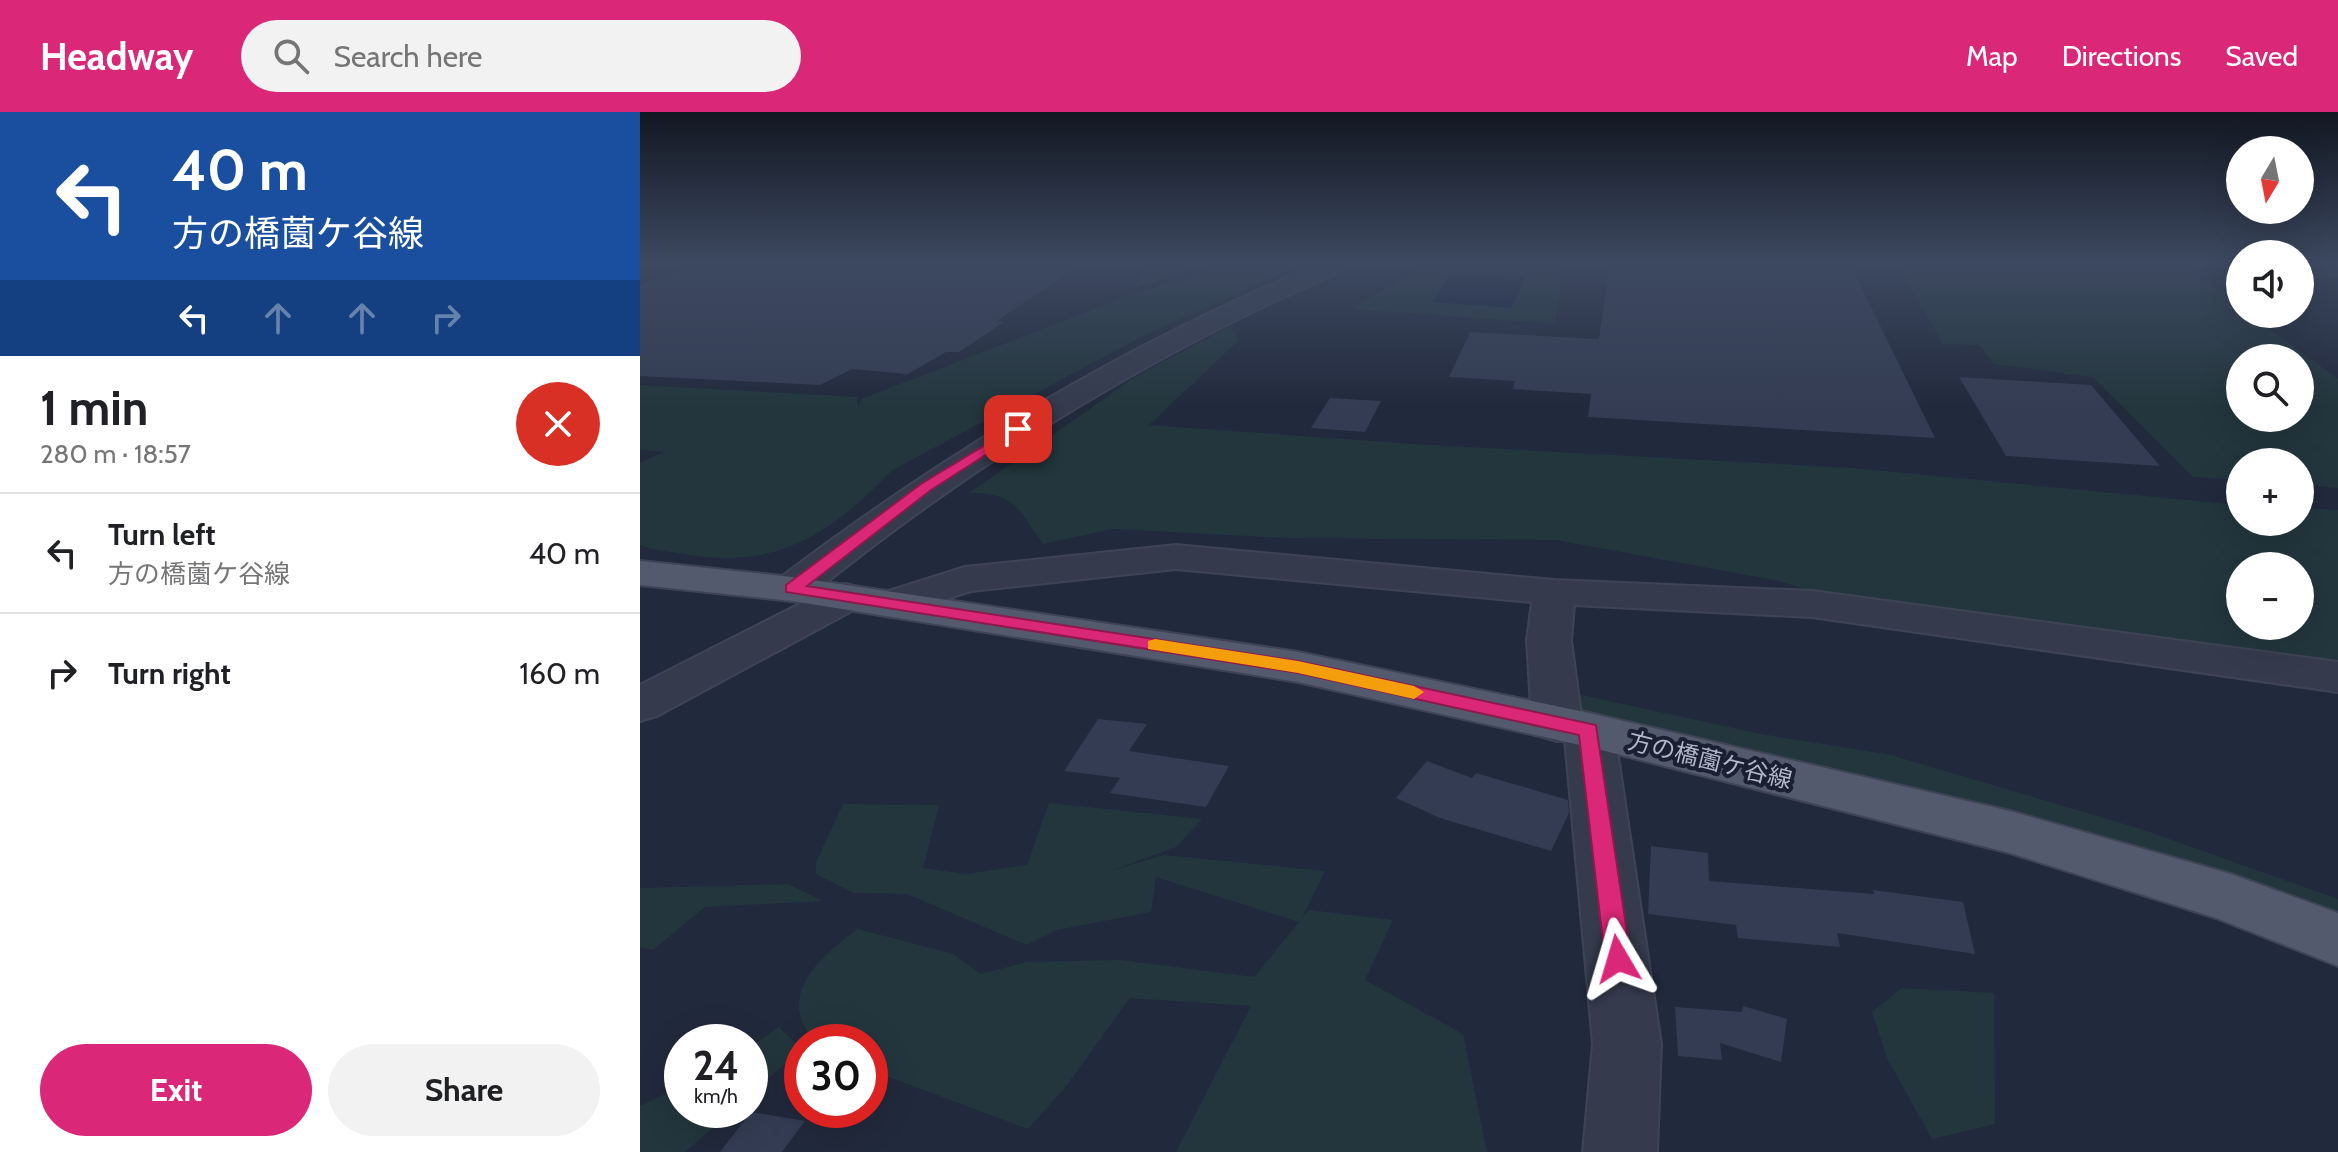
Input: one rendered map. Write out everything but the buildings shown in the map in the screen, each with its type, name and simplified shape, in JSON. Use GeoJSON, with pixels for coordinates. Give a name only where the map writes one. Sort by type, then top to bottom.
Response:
{"type":"FeatureCollection","features":[{"type":"Feature","properties":{"kind":"main road","name":"方の橋薗ケ谷線"},"geometry":{"type":"LineString","coordinates":[[640,573],[792,589],[1298,667],[1573,727],[2010,832],[2231,898],[2338,940]]}},
{"type":"Feature","properties":{"kind":"street"},"geometry":{"type":"LineString","coordinates":[[792,589],[926,487],[1112,370],[1225,312]]}},
{"type":"Feature","properties":{"kind":"street"},"geometry":{"type":"LineString","coordinates":[[640,705],[868,600],[965,579],[1176,557],[1554,592],[1812,604],[2338,677]]}},
{"type":"Feature","properties":{"kind":"street"},"geometry":{"type":"LineString","coordinates":[[1554,592],[1549,640],[1573,727],[1627,1044],[1620,1152]]}},
{"type":"Feature","properties":{"kind":"shaded area"},"geometry":{"type":"Polygon","coordinates":[[[1088,312],[1197,312],[1145,335],[891,471],[847,513],[801,542],[749,557],[721,558],[640,545],[640,463],[664,452],[640,450],[640,385],[857,397],[858,409],[861,399],[1088,312]]]}},
{"type":"Feature","properties":{"kind":"shaded area"},"geometry":{"type":"Polygon","coordinates":[[[1386,312],[1557,312],[1555,324],[1386,312]]]}},
{"type":"Feature","properties":{"kind":"shaded area"},"geometry":{"type":"Polygon","coordinates":[[[1924,312],[2226,312],[2226,328],[2269,328],[2291,344],[2226,344],[2226,432],[2314,432],[2314,361],[2338,379],[2338,488],[2314,486],[2314,448],[2226,448],[2226,479],[2193,477],[2093,377],[1994,364],[1980,345],[1943,344],[1924,312]]]}},
{"type":"Feature","properties":{"kind":"shaded area"},"geometry":{"type":"Polygon","coordinates":[[[1232,325],[1238,341],[1149,425],[1429,445],[1852,468],[2226,504],[2226,536],[2314,536],[2314,509],[2338,510],[2338,680],[1860,605],[1779,581],[1556,540],[1289,538],[1113,529],[1043,544],[1014,505],[997,496],[969,493],[1135,377],[1232,325]]]}},
{"type":"Feature","properties":{"kind":"shaded area"},"geometry":{"type":"Polygon","coordinates":[[[1554,689],[1761,734],[1891,755],[2141,829],[2338,899],[2338,928],[1556,712],[1554,689]]]}},
{"type":"Feature","properties":{"kind":"shaded area"},"geometry":{"type":"Polygon","coordinates":[[[1049,803],[1202,819],[1176,847],[1110,871],[1164,855],[1325,871],[1302,918],[1309,910],[1393,920],[1365,980],[1463,1034],[1487,1152],[1176,1152],[1251,1006],[1130,998],[1064,1089],[1028,1129],[888,1077],[888,1024],[803,1024],[799,1010],[807,978],[830,951],[858,929],[953,954],[981,974],[1026,962],[1121,960],[1254,977],[1299,922],[1156,877],[1151,912],[1057,930],[1027,945],[907,894],[854,893],[816,874],[816,862],[843,804],[939,805],[923,868],[966,874],[1027,865],[1049,803]]]}},
{"type":"Feature","properties":{"kind":"shaded area"},"geometry":{"type":"Polygon","coordinates":[[[788,884],[823,901],[705,907],[653,950],[640,947],[640,888],[788,884]]]}},
{"type":"Feature","properties":{"kind":"shaded area"},"geometry":{"type":"Polygon","coordinates":[[[1902,988],[1994,993],[1995,1124],[1932,1139],[1888,1060],[1872,1012],[1902,988]]]}},
{"type":"Feature","properties":{"kind":"shaded area"},"geometry":{"type":"Polygon","coordinates":[[[779,1027],[784,1032],[784,1065],[768,1079],[768,1035],[779,1027]]]}},
{"type":"Feature","properties":{"kind":"shaded area"},"geometry":{"type":"Polygon","coordinates":[[[664,1095],[664,1128],[712,1128],[685,1152],[640,1152],[640,1106],[664,1095]]]}},
{"type":"Feature","properties":{"kind":"slow traffic"},"geometry":{"type":"LineString","coordinates":[[1155,645],[1298,667],[1414,692]]}},
{"type":"Feature","properties":{"kind":"route"},"geometry":{"type":"LineString","coordinates":[[1018,429],[926,487],[792,589],[1298,667],[1589,730],[1618,959]]}}]}
